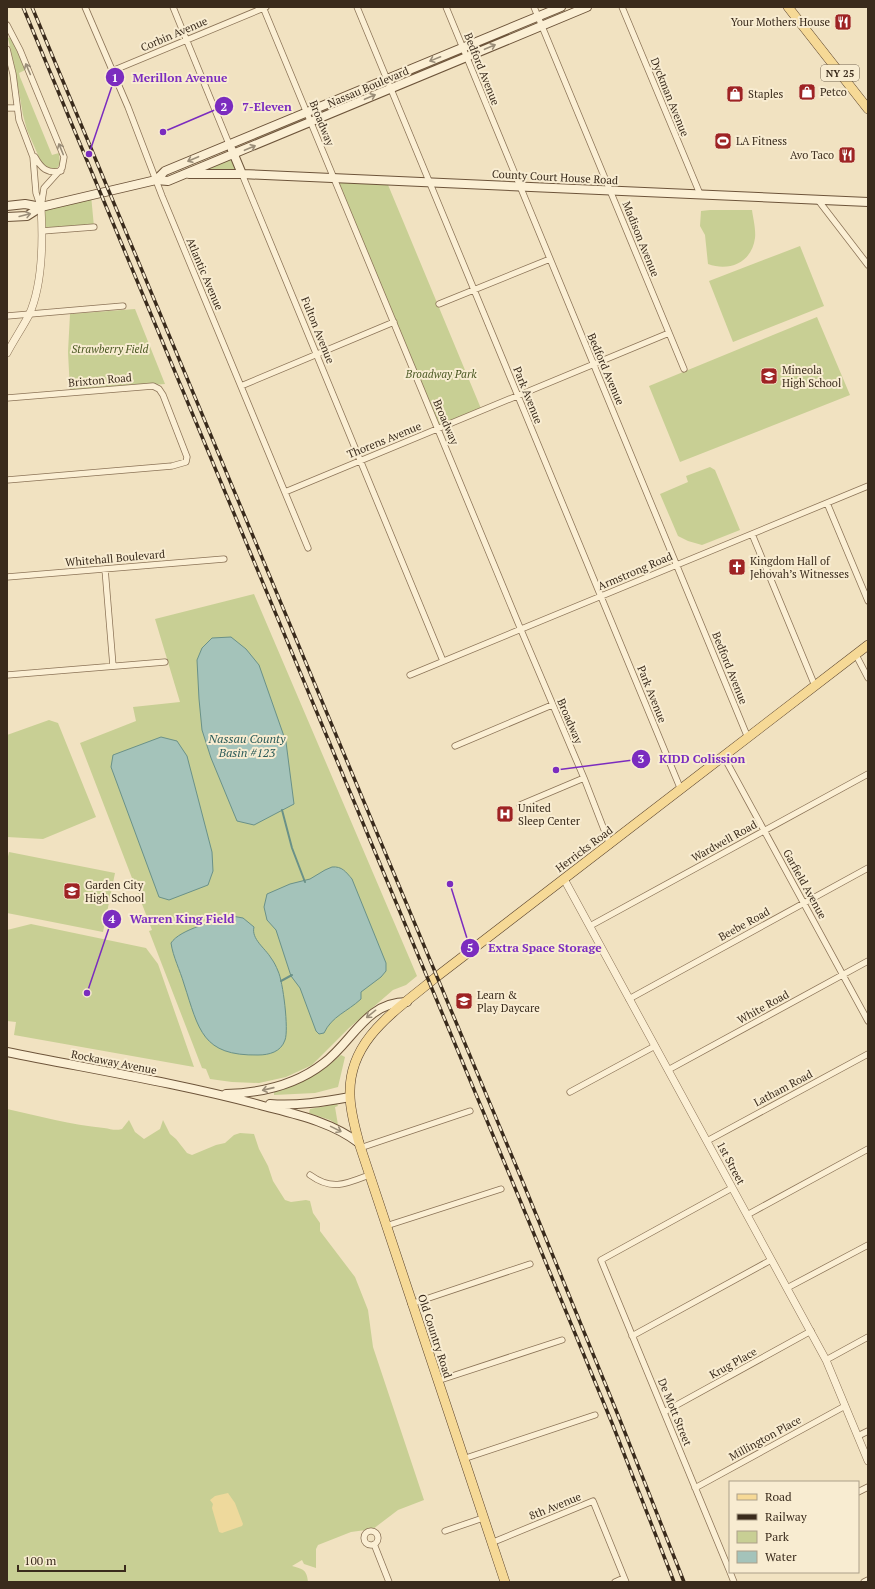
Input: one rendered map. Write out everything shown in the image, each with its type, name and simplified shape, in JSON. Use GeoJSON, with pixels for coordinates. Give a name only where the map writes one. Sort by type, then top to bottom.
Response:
{"type":"FeatureCollection","features":[{"type":"Feature","properties":{"kind":"main road","name":"Nassau Boulevard"},"geometry":{"type":"LineString","coordinates":[[156,180],[165,170],[562,7]]}},
{"type":"Feature","properties":{"kind":"main road","name":"Nassau Boulevard"},"geometry":{"type":"LineString","coordinates":[[7,217],[27,216],[41,207],[156,180],[168,181],[189,174],[587,7]]}},
{"type":"Feature","properties":{"kind":"main road","name":"NY 25"},"geometry":{"type":"LineString","coordinates":[[788,7],[868,109]]}},
{"type":"Feature","properties":{"kind":"main road","name":"Fulton Avenue"},"geometry":{"type":"LineString","coordinates":[[229,144],[242,174]]}},
{"type":"Feature","properties":{"kind":"main road","name":"County Court House Road"},"geometry":{"type":"LineString","coordinates":[[189,174],[242,174],[868,202]]}},
{"type":"Feature","properties":{"kind":"main road","name":"Nassau Boulevard"},"geometry":{"type":"LineString","coordinates":[[7,206],[24,204],[41,207]]}},
{"type":"Feature","properties":{"kind":"main road","name":"Herricks Road"},"geometry":{"type":"LineString","coordinates":[[350,1097],[351,1078],[359,1051],[377,1026],[868,645]]}},
{"type":"Feature","properties":{"kind":"main road","name":"Rockaway Avenue"},"geometry":{"type":"LineString","coordinates":[[217,1094],[246,1093],[272,1088],[294,1081],[324,1063],[341,1047],[368,1017],[379,1008],[386,1005],[407,1002]]}},
{"type":"Feature","properties":{"kind":"main road","name":"Rockaway Avenue"},"geometry":{"type":"LineString","coordinates":[[7,1052],[217,1094],[253,1103],[312,1119],[339,1130],[359,1146]]}},
{"type":"Feature","properties":{"kind":"main road","name":"Rockaway Avenue"},"geometry":{"type":"LineString","coordinates":[[253,1103],[291,1105],[350,1097]]}},
{"type":"Feature","properties":{"kind":"main road","name":"Old Country Road"},"geometry":{"type":"LineString","coordinates":[[350,1097],[354,1126],[359,1146],[505,1582]]}},
{"type":"Feature","properties":{"kind":"street","name":"Atlantic Avenue"},"geometry":{"type":"LineString","coordinates":[[85,7],[308,548]]}},
{"type":"Feature","properties":{"kind":"street","name":"Fulton Avenue"},"geometry":{"type":"LineString","coordinates":[[173,7],[229,144]]}},
{"type":"Feature","properties":{"kind":"street","name":"Corbin Avenue"},"geometry":{"type":"LineString","coordinates":[[112,71],[264,7]]}},
{"type":"Feature","properties":{"kind":"street","name":"Broadway"},"geometry":{"type":"LineString","coordinates":[[264,7],[552,705],[584,778],[610,845]]}},
{"type":"Feature","properties":{"kind":"street","name":"Park Avenue"},"geometry":{"type":"LineString","coordinates":[[357,7],[681,790]]}},
{"type":"Feature","properties":{"kind":"street","name":"Bedford Avenue"},"geometry":{"type":"LineString","coordinates":[[446,7],[748,738]]}},
{"type":"Feature","properties":{"kind":"street","name":"Madison Avenue"},"geometry":{"type":"LineString","coordinates":[[534,7],[684,369]]}},
{"type":"Feature","properties":{"kind":"street","name":"Dyckman Avenue"},"geometry":{"type":"LineString","coordinates":[[622,7],[700,194]]}},
{"type":"Feature","properties":{"kind":"street"},"geometry":{"type":"LineString","coordinates":[[7,25],[20,50],[64,157],[64,166],[61,171],[44,188],[41,207],[42,231],[39,276],[29,314],[7,353]]}},
{"type":"Feature","properties":{"kind":"street"},"geometry":{"type":"LineString","coordinates":[[7,48],[13,74],[20,124],[31,152],[35,170],[36,193],[41,207]]}},
{"type":"Feature","properties":{"kind":"street"},"geometry":{"type":"LineString","coordinates":[[7,108],[17,108]]}},
{"type":"Feature","properties":{"kind":"street"},"geometry":{"type":"LineString","coordinates":[[31,152],[44,170],[55,172],[61,171]]}},
{"type":"Feature","properties":{"kind":"street","name":"Fulton Avenue"},"geometry":{"type":"LineString","coordinates":[[242,174],[443,662]]}},
{"type":"Feature","properties":{"kind":"street"},"geometry":{"type":"LineString","coordinates":[[818,200],[868,265]]}},
{"type":"Feature","properties":{"kind":"street"},"geometry":{"type":"LineString","coordinates":[[42,231],[94,227]]}},
{"type":"Feature","properties":{"kind":"street"},"geometry":{"type":"LineString","coordinates":[[439,304],[550,259]]}},
{"type":"Feature","properties":{"kind":"street"},"geometry":{"type":"LineString","coordinates":[[7,316],[123,306]]}},
{"type":"Feature","properties":{"kind":"street"},"geometry":{"type":"LineString","coordinates":[[241,386],[394,322]]}},
{"type":"Feature","properties":{"kind":"street","name":"Thorens Avenue"},"geometry":{"type":"LineString","coordinates":[[285,492],[669,333]]}},
{"type":"Feature","properties":{"kind":"street","name":"Brixton Road"},"geometry":{"type":"LineString","coordinates":[[7,398],[153,386],[159,389],[187,457],[186,462],[181,464],[160,467],[7,480]]}},
{"type":"Feature","properties":{"kind":"street","name":"Armstrong Road"},"geometry":{"type":"LineString","coordinates":[[410,675],[868,486]]}},
{"type":"Feature","properties":{"kind":"street"},"geometry":{"type":"LineString","coordinates":[[827,503],[868,601]]}},
{"type":"Feature","properties":{"kind":"street"},"geometry":{"type":"LineString","coordinates":[[752,534],[815,686]]}},
{"type":"Feature","properties":{"kind":"street","name":"Whitehall Boulevard"},"geometry":{"type":"LineString","coordinates":[[7,578],[224,559]]}},
{"type":"Feature","properties":{"kind":"street"},"geometry":{"type":"LineString","coordinates":[[105,569],[113,666]]}},
{"type":"Feature","properties":{"kind":"street"},"geometry":{"type":"LineString","coordinates":[[856,655],[868,678]]}},
{"type":"Feature","properties":{"kind":"street"},"geometry":{"type":"LineString","coordinates":[[7,675],[165,662]]}},
{"type":"Feature","properties":{"kind":"street"},"geometry":{"type":"LineString","coordinates":[[455,746],[552,705]]}},
{"type":"Feature","properties":{"kind":"street","name":"Garfield Avenue"},"geometry":{"type":"LineString","coordinates":[[724,757],[868,1021]]}},
{"type":"Feature","properties":{"kind":"street","name":"Wardwell Road"},"geometry":{"type":"LineString","coordinates":[[590,926],[868,774]]}},
{"type":"Feature","properties":{"kind":"street"},"geometry":{"type":"LineString","coordinates":[[520,805],[584,778]]}},
{"type":"Feature","properties":{"kind":"street","name":"Beebe Road"},"geometry":{"type":"LineString","coordinates":[[629,998],[868,868]]}},
{"type":"Feature","properties":{"kind":"street","name":"1st Street"},"geometry":{"type":"LineString","coordinates":[[564,880],[826,1360],[868,1461]]}},
{"type":"Feature","properties":{"kind":"street","name":"White Road"},"geometry":{"type":"LineString","coordinates":[[668,1070],[868,961]]}},
{"type":"Feature","properties":{"kind":"street"},"geometry":{"type":"LineString","coordinates":[[570,1092],[655,1046]]}},
{"type":"Feature","properties":{"kind":"street","name":"Latham Road"},"geometry":{"type":"LineString","coordinates":[[707,1141],[868,1054]]}},
{"type":"Feature","properties":{"kind":"street"},"geometry":{"type":"LineString","coordinates":[[359,1146],[470,1111]]}},
{"type":"Feature","properties":{"kind":"street"},"geometry":{"type":"LineString","coordinates":[[747,1215],[868,1149]]}},
{"type":"Feature","properties":{"kind":"street"},"geometry":{"type":"LineString","coordinates":[[310,1175],[318,1181],[331,1185],[348,1183],[369,1176]]}},
{"type":"Feature","properties":{"kind":"street","name":"De Mott Street"},"geometry":{"type":"LineString","coordinates":[[728,1563],[695,1488],[601,1260],[732,1188]]}},
{"type":"Feature","properties":{"kind":"street"},"geometry":{"type":"LineString","coordinates":[[386,1226],[501,1189]]}},
{"type":"Feature","properties":{"kind":"street"},"geometry":{"type":"LineString","coordinates":[[787,1288],[868,1245]]}},
{"type":"Feature","properties":{"kind":"street"},"geometry":{"type":"LineString","coordinates":[[632,1336],[772,1260]]}},
{"type":"Feature","properties":{"kind":"street"},"geometry":{"type":"LineString","coordinates":[[411,1304],[530,1264]]}},
{"type":"Feature","properties":{"kind":"street","name":"Krug Place"},"geometry":{"type":"LineString","coordinates":[[664,1412],[811,1332]]}},
{"type":"Feature","properties":{"kind":"street"},"geometry":{"type":"LineString","coordinates":[[826,1360],[868,1337]]}},
{"type":"Feature","properties":{"kind":"street"},"geometry":{"type":"LineString","coordinates":[[437,1381],[562,1340]]}},
{"type":"Feature","properties":{"kind":"street","name":"Millington Place"},"geometry":{"type":"LineString","coordinates":[[695,1488],[845,1406]]}},
{"type":"Feature","properties":{"kind":"street"},"geometry":{"type":"LineString","coordinates":[[463,1459],[595,1415]]}},
{"type":"Feature","properties":{"kind":"street"},"geometry":{"type":"LineString","coordinates":[[858,1436],[868,1431]]}},
{"type":"Feature","properties":{"kind":"street"},"geometry":{"type":"LineString","coordinates":[[859,1492],[868,1487]]}},
{"type":"Feature","properties":{"kind":"street","name":"8th Avenue"},"geometry":{"type":"LineString","coordinates":[[492,1543],[593,1501],[625,1580]]}},
{"type":"Feature","properties":{"kind":"street"},"geometry":{"type":"LineString","coordinates":[[445,1531],[483,1518]]}},
{"type":"Feature","properties":{"kind":"street"},"geometry":{"type":"LineString","coordinates":[[374,1544],[389,1582]]}},
{"type":"Feature","properties":{"kind":"street"},"geometry":{"type":"LineString","coordinates":[[615,1582],[625,1580]]}},
{"type":"Feature","properties":{"kind":"street"},"geometry":{"type":"LineString","coordinates":[[864,1582],[868,1580]]}},
{"type":"Feature","properties":{"kind":"green space"},"geometry":{"type":"Polygon","coordinates":[[[11,37],[25,70],[19,73],[20,77],[52,155],[59,153],[60,164],[56,169],[48,169],[42,164],[27,130],[8,38],[11,37]]]}},
{"type":"Feature","properties":{"kind":"green space"},"geometry":{"type":"Polygon","coordinates":[[[233,157],[240,172],[196,172],[233,157]]]}},
{"type":"Feature","properties":{"kind":"green space","name":"Broadway Park"},"geometry":{"type":"Polygon","coordinates":[[[334,178],[386,180],[482,411],[438,429],[334,178]]]}},
{"type":"Feature","properties":{"kind":"green space"},"geometry":{"type":"Polygon","coordinates":[[[91,195],[94,227],[42,231],[41,207],[91,195]]]}},
{"type":"Feature","properties":{"kind":"green space"},"geometry":{"type":"Polygon","coordinates":[[[752,210],[755,238],[749,253],[745,259],[739,263],[724,267],[708,264],[705,235],[700,226],[701,211],[752,210]]]}},
{"type":"Feature","properties":{"kind":"green space"},"geometry":{"type":"Polygon","coordinates":[[[800,246],[824,306],[733,342],[709,281],[800,246]]]}},
{"type":"Feature","properties":{"kind":"green space","name":"Strawberry Field"},"geometry":{"type":"Polygon","coordinates":[[[135,309],[165,384],[70,391],[68,352],[70,314],[135,309]]]}},
{"type":"Feature","properties":{"kind":"green space"},"geometry":{"type":"Polygon","coordinates":[[[817,317],[850,395],[680,462],[649,386],[817,317]]]}},
{"type":"Feature","properties":{"kind":"green space"},"geometry":{"type":"Polygon","coordinates":[[[710,467],[715,470],[740,530],[702,545],[678,536],[660,494],[688,482],[686,476],[710,467]]]}},
{"type":"Feature","properties":{"kind":"green space","name":"Nassau County Basin #123"},"geometry":{"type":"Polygon","coordinates":[[[254,594],[417,976],[406,985],[393,990],[349,1028],[312,1065],[286,1077],[259,1083],[232,1082],[210,1079],[206,1069],[202,1068],[149,931],[152,930],[80,743],[136,721],[133,707],[180,702],[155,619],[254,594]]]}},
{"type":"Feature","properties":{"kind":"green space"},"geometry":{"type":"Polygon","coordinates":[[[49,720],[58,723],[96,817],[43,839],[7,837],[7,735],[49,720]]]}},
{"type":"Feature","properties":{"kind":"green space"},"geometry":{"type":"Polygon","coordinates":[[[9,852],[115,873],[103,932],[7,913],[7,861],[9,852]]]}},
{"type":"Feature","properties":{"kind":"green space"},"geometry":{"type":"Polygon","coordinates":[[[31,924],[146,948],[158,964],[194,1067],[14,1035],[16,1022],[7,1021],[7,930],[31,924]]]}},
{"type":"Feature","properties":{"kind":"green space"},"geometry":{"type":"Polygon","coordinates":[[[341,1055],[345,1057],[338,1087],[315,1093],[274,1095],[274,1090],[310,1077],[325,1068],[341,1055]]]}},
{"type":"Feature","properties":{"kind":"green space"},"geometry":{"type":"Polygon","coordinates":[[[337,1104],[338,1106],[335,1107],[338,1125],[330,1120],[309,1113],[310,1109],[337,1104]]]}},
{"type":"Feature","properties":{"kind":"green space"},"geometry":{"type":"Polygon","coordinates":[[[7,1109],[67,1123],[115,1130],[122,1129],[129,1120],[135,1132],[144,1139],[160,1129],[163,1120],[170,1134],[187,1153],[192,1155],[225,1143],[234,1135],[240,1133],[254,1134],[273,1181],[285,1200],[291,1202],[306,1200],[310,1201],[313,1213],[320,1223],[320,1231],[355,1277],[368,1310],[373,1347],[424,1500],[398,1510],[373,1529],[351,1532],[318,1545],[316,1549],[316,1568],[304,1564],[302,1560],[292,1566],[305,1572],[308,1582],[7,1582],[7,1109]]]}},
{"type":"Feature","properties":{"kind":"sand"},"geometry":{"type":"Polygon","coordinates":[[[228,1493],[235,1503],[243,1524],[242,1526],[222,1533],[219,1532],[212,1508],[213,1504],[210,1500],[215,1496],[228,1493]]]}},
{"type":"Feature","properties":{"kind":"water","name":"Nassau County Basin #123"},"geometry":{"type":"Polygon","coordinates":[[[231,637],[246,649],[259,665],[286,742],[294,804],[254,825],[237,821],[211,758],[202,730],[197,660],[202,648],[212,638],[231,637]]]}},
{"type":"Feature","properties":{"kind":"water"},"geometry":{"type":"Polygon","coordinates":[[[161,737],[177,741],[187,756],[212,852],[213,871],[208,885],[169,900],[159,897],[111,767],[113,755],[161,737]]]}},
{"type":"Feature","properties":{"kind":"water"},"geometry":{"type":"Polygon","coordinates":[[[332,867],[346,872],[352,879],[386,963],[386,971],[381,977],[361,992],[361,999],[331,1022],[324,1033],[319,1034],[316,1031],[300,988],[291,976],[276,930],[267,920],[264,907],[267,894],[290,884],[310,879],[332,867]]]}},
{"type":"Feature","properties":{"kind":"water"},"geometry":{"type":"Polygon","coordinates":[[[232,916],[243,918],[254,927],[256,939],[273,961],[280,976],[285,1006],[286,1035],[281,1047],[274,1052],[258,1055],[239,1054],[225,1051],[214,1045],[199,1027],[173,953],[171,943],[182,934],[199,926],[232,916]]]}},
{"type":"Feature","properties":{"kind":"waterway"},"geometry":{"type":"LineString","coordinates":[[282,810],[292,848],[305,882]]}},
{"type":"Feature","properties":{"kind":"waterway"},"geometry":{"type":"LineString","coordinates":[[281,981],[292,975]]}},
{"type":"Feature","properties":{"kind":"railway"},"geometry":{"type":"LineString","coordinates":[[23,7],[515,1188],[612,1423],[674,1582]]}},
{"type":"Feature","properties":{"kind":"railway"},"geometry":{"type":"LineString","coordinates":[[32,7],[524,1185],[684,1582]]}},
{"type":"Feature","properties":{"kind":"place","name":"Your Mothers House"},"geometry":{"type":"Point","coordinates":[843,22]}},
{"type":"Feature","properties":{"kind":"place","name":"Petco"},"geometry":{"type":"Point","coordinates":[807,92]}},
{"type":"Feature","properties":{"kind":"place","name":"Staples"},"geometry":{"type":"Point","coordinates":[735,94]}},
{"type":"Feature","properties":{"kind":"place","name":"7-Eleven"},"geometry":{"type":"Point","coordinates":[163,132]}},
{"type":"Feature","properties":{"kind":"place","name":"LA Fitness"},"geometry":{"type":"Point","coordinates":[723,141]}},
{"type":"Feature","properties":{"kind":"place","name":"Merillon Avenue"},"geometry":{"type":"Point","coordinates":[89,154]}},
{"type":"Feature","properties":{"kind":"place","name":"Avo Taco"},"geometry":{"type":"Point","coordinates":[847,155]}},
{"type":"Feature","properties":{"kind":"place","name":"Mineola High School"},"geometry":{"type":"Point","coordinates":[769,376]}},
{"type":"Feature","properties":{"kind":"place","name":"Kingdom Hall of Jehovah’s Witnesses"},"geometry":{"type":"Point","coordinates":[737,567]}},
{"type":"Feature","properties":{"kind":"place","name":"KIDD Colission"},"geometry":{"type":"Point","coordinates":[556,770]}},
{"type":"Feature","properties":{"kind":"place","name":"United Sleep Center"},"geometry":{"type":"Point","coordinates":[505,814]}},
{"type":"Feature","properties":{"kind":"place","name":"Extra Space Storage"},"geometry":{"type":"Point","coordinates":[450,884]}},
{"type":"Feature","properties":{"kind":"place","name":"Garden City High School"},"geometry":{"type":"Point","coordinates":[72,891]}},
{"type":"Feature","properties":{"kind":"place","name":"Warren King Field"},"geometry":{"type":"Point","coordinates":[87,993]}},
{"type":"Feature","properties":{"kind":"place","name":"Learn & Play Daycare"},"geometry":{"type":"Point","coordinates":[464,1001]}}]}
